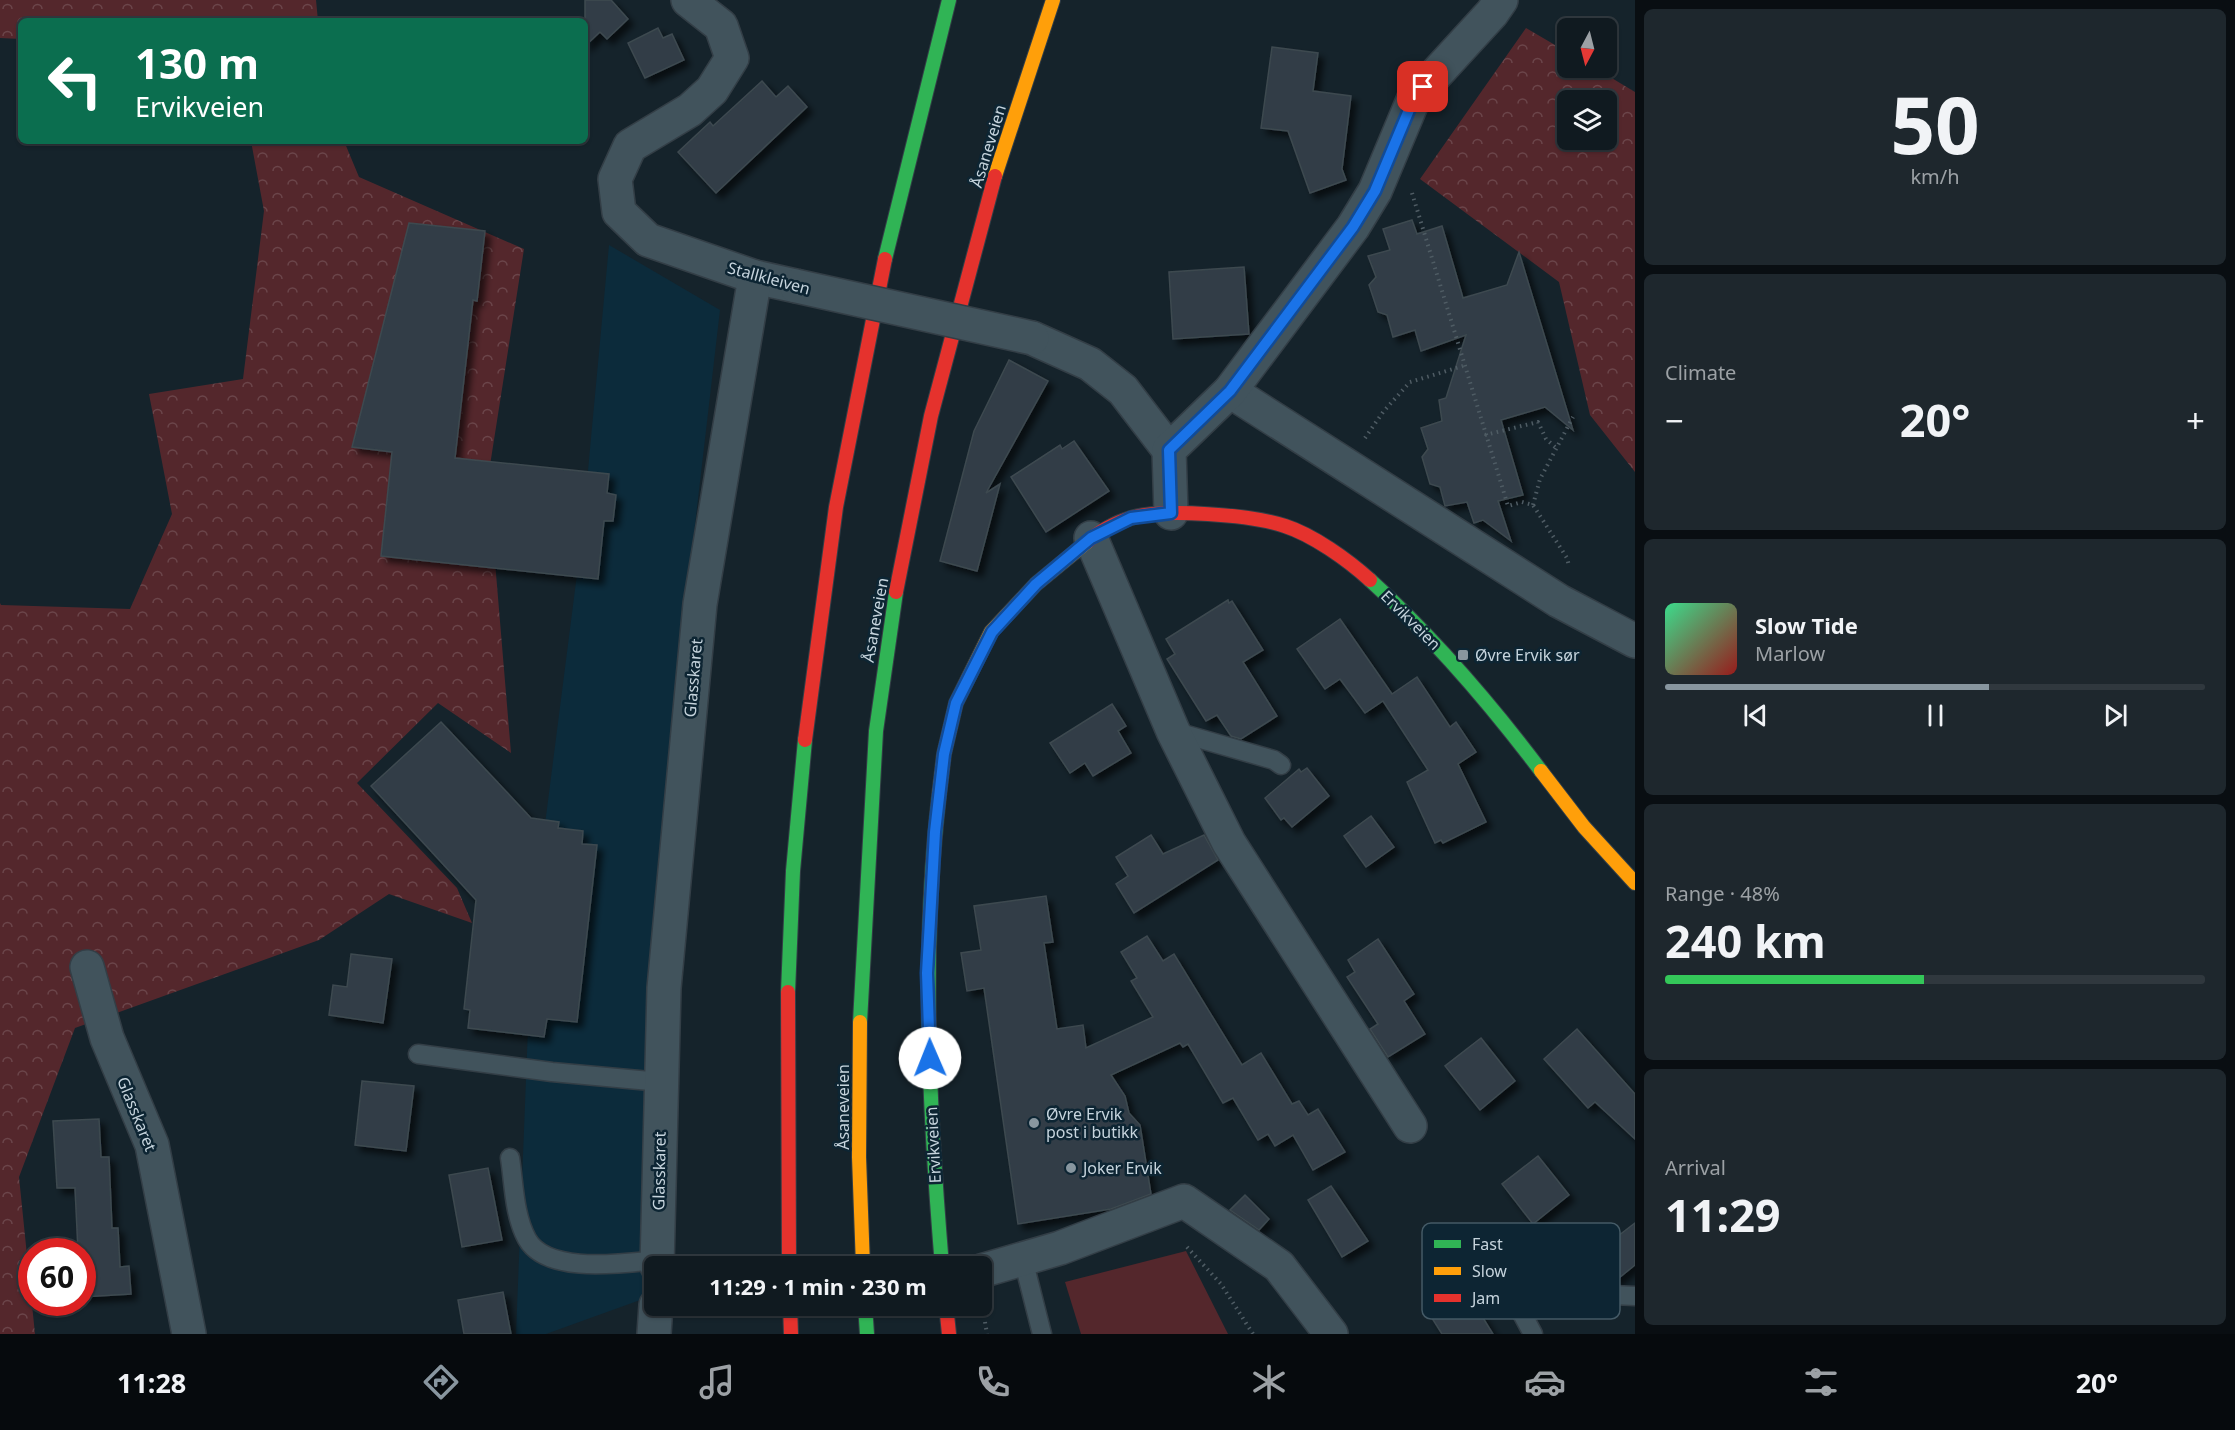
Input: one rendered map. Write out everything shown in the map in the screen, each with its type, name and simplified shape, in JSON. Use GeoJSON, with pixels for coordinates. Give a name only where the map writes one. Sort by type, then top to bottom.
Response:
{"type":"FeatureCollection","features":[{"type":"Feature","properties":{"kind":"main road"},"geometry":{"type":"LineString","coordinates":[[789,1256],[789,967],[797,818],[813,666],[838,495],[882,274],[949,0]]}},
{"type":"Feature","properties":{"kind":"main road","name":"Åsaneveien"},"geometry":{"type":"LineString","coordinates":[[862,1256],[859,1202],[860,970],[882,674],[908,519],[965,276],[1053,0]]}},
{"type":"Feature","properties":{"kind":"main road","name":"Ervikveien"},"geometry":{"type":"LineString","coordinates":[[941,1256],[932,1143],[927,973],[935,832],[944,754],[956,703],[992,632],[1036,584],[1091,538],[1131,518],[1171,513],[1236,518],[1286,526],[1346,558],[1412,618],[1486,699],[1584,827],[1635,883]]}},
{"type":"Feature","properties":{"kind":"main road"},"geometry":{"type":"LineString","coordinates":[[790,1316],[791,1334]]}},
{"type":"Feature","properties":{"kind":"main road"},"geometry":{"type":"LineString","coordinates":[[866,1316],[867,1334]]}},
{"type":"Feature","properties":{"kind":"main road"},"geometry":{"type":"LineString","coordinates":[[947,1316],[949,1334]]}},
{"type":"Feature","properties":{"kind":"street","name":"Stallkleiven"},"geometry":{"type":"LineString","coordinates":[[688,0],[721,26],[732,58],[712,90],[690,110],[630,146],[615,179],[619,212],[648,240],[755,277],[1032,338],[1090,364],[1123,390],[1169,450]]}},
{"type":"Feature","properties":{"kind":"street"},"geometry":{"type":"LineString","coordinates":[[1171,513],[1169,450],[1230,391],[1353,227],[1375,191],[1414,98],[1492,13],[1501,0]]}},
{"type":"Feature","properties":{"kind":"street","name":"Glasskaret"},"geometry":{"type":"LineString","coordinates":[[658,1256],[664,988],[700,604],[755,277]]}},
{"type":"Feature","properties":{"kind":"street"},"geometry":{"type":"LineString","coordinates":[[1230,391],[1559,601],[1635,641]]}},
{"type":"Feature","properties":{"kind":"street"},"geometry":{"type":"LineString","coordinates":[[1091,538],[1173,731],[1229,843],[1410,1126]]}},
{"type":"Feature","properties":{"kind":"street","name":"Glasskaret"},"geometry":{"type":"LineString","coordinates":[[87,967],[107,1038],[152,1145],[189,1334]]}},
{"type":"Feature","properties":{"kind":"street"},"geometry":{"type":"LineString","coordinates":[[992,1268],[1060,1248],[1184,1201],[1279,1266],[1331,1334]]}},
{"type":"Feature","properties":{"kind":"street"},"geometry":{"type":"LineString","coordinates":[[654,1334],[655,1316]]}},
{"type":"Feature","properties":{"kind":"lane"},"geometry":{"type":"LineString","coordinates":[[1173,731],[1274,760],[1281,765]]}},
{"type":"Feature","properties":{"kind":"lane"},"geometry":{"type":"LineString","coordinates":[[418,1054],[582,1076],[661,1082]]}},
{"type":"Feature","properties":{"kind":"lane","name":"Glasskaret"},"geometry":{"type":"LineString","coordinates":[[510,1158],[517,1210],[527,1239],[535,1248],[572,1263],[591,1265],[644,1263]]}},
{"type":"Feature","properties":{"kind":"lane"},"geometry":{"type":"LineString","coordinates":[[1023,1259],[1042,1334]]}},
{"type":"Feature","properties":{"kind":"lane"},"geometry":{"type":"LineString","coordinates":[[1620,1295],[1635,1296]]}},
{"type":"Feature","properties":{"kind":"lane"},"geometry":{"type":"LineString","coordinates":[[1525,1319],[1533,1334]]}},
{"type":"Feature","properties":{"kind":"path"},"geometry":{"type":"LineString","coordinates":[[1389,158],[1401,170],[1410,187],[1463,366],[1508,506],[1522,502],[1533,505],[1567,558],[1570,570],[1569,581],[1559,601]]}},
{"type":"Feature","properties":{"kind":"path"},"geometry":{"type":"LineString","coordinates":[[1383,412],[1410,382],[1463,366]]}},
{"type":"Feature","properties":{"kind":"path"},"geometry":{"type":"LineString","coordinates":[[1533,505],[1540,479],[1573,417]]}},
{"type":"Feature","properties":{"kind":"path"},"geometry":{"type":"LineString","coordinates":[[1485,435],[1538,422],[1546,439],[1556,447]]}},
{"type":"Feature","properties":{"kind":"path"},"geometry":{"type":"LineString","coordinates":[[1182,1241],[1221,1284],[1253,1334]]}},
{"type":"Feature","properties":{"kind":"shaded area"},"geometry":{"type":"Polygon","coordinates":[[[609,245],[720,310],[688,585],[655,969],[643,1299],[546,1334],[516,1334],[532,926],[582,535],[609,245]]]}},
{"type":"Feature","properties":{"kind":"green space"},"geometry":{"type":"Polygon","coordinates":[[[0,0],[316,0],[318,18],[18,18],[18,39],[0,38],[0,0]]]}},
{"type":"Feature","properties":{"kind":"green space"},"geometry":{"type":"Polygon","coordinates":[[[1526,28],[1557,46],[1557,78],[1612,78],[1635,92],[1635,472],[1590,415],[1559,282],[1420,179],[1526,28]]]}},
{"type":"Feature","properties":{"kind":"green space"},"geometry":{"type":"Polygon","coordinates":[[[252,144],[345,144],[359,177],[524,249],[488,478],[511,753],[438,703],[357,783],[457,888],[472,923],[389,894],[319,940],[75,1028],[19,1177],[25,1238],[18,1238],[18,1316],[33,1316],[35,1334],[0,1334],[0,603],[1,605],[130,609],[172,514],[149,394],[243,379],[264,211],[252,144]]]}},
{"type":"Feature","properties":{"kind":"green space"},"geometry":{"type":"Polygon","coordinates":[[[1186,1251],[1228,1334],[1081,1334],[1065,1282],[1186,1251]]]}},
{"type":"Feature","properties":{"kind":"building"},"geometry":{"type":"Polygon","coordinates":[[[585,0],[611,0],[628,19],[607,39],[600,32],[588,43],[588,18],[585,18],[585,0]]]}},
{"type":"Feature","properties":{"kind":"building"},"geometry":{"type":"Polygon","coordinates":[[[658,28],[663,38],[672,34],[684,60],[645,78],[628,43],[658,28]]]}},
{"type":"Feature","properties":{"kind":"building"},"geometry":{"type":"Polygon","coordinates":[[[1272,47],[1318,53],[1313,91],[1351,96],[1342,169],[1346,180],[1310,193],[1288,131],[1261,128],[1272,47]]]}},
{"type":"Feature","properties":{"kind":"building"},"geometry":{"type":"Polygon","coordinates":[[[762,81],[776,97],[788,86],[807,107],[716,193],[678,152],[710,122],[713,126],[762,81]]]}},
{"type":"Feature","properties":{"kind":"building"},"geometry":{"type":"Polygon","coordinates":[[[1412,220],[1417,234],[1442,226],[1463,298],[1507,285],[1519,252],[1573,430],[1545,407],[1501,420],[1523,495],[1498,501],[1511,541],[1483,520],[1474,523],[1467,502],[1445,506],[1440,487],[1430,484],[1422,457],[1428,449],[1421,428],[1442,421],[1439,400],[1446,398],[1466,335],[1421,351],[1415,330],[1393,337],[1387,315],[1378,312],[1369,285],[1376,277],[1368,256],[1390,250],[1383,229],[1412,220]]]}},
{"type":"Feature","properties":{"kind":"building"},"geometry":{"type":"Polygon","coordinates":[[[409,223],[485,231],[477,301],[473,300],[455,458],[609,474],[607,493],[616,495],[613,521],[604,521],[598,579],[381,556],[392,452],[352,447],[409,223]]]}},
{"type":"Feature","properties":{"kind":"building"},"geometry":{"type":"Polygon","coordinates":[[[1244,267],[1249,334],[1173,339],[1169,272],[1244,267]]]}},
{"type":"Feature","properties":{"kind":"building"},"geometry":{"type":"Polygon","coordinates":[[[1009,360],[1048,381],[986,493],[1000,484],[977,571],[940,561],[974,431],[1009,360]]]}},
{"type":"Feature","properties":{"kind":"building"},"geometry":{"type":"Polygon","coordinates":[[[1074,441],[1109,491],[1046,532],[1011,477],[1060,445],[1062,449],[1074,441]]]}},
{"type":"Feature","properties":{"kind":"building"},"geometry":{"type":"Polygon","coordinates":[[[1228,600],[1229,603],[1232,601],[1263,650],[1243,662],[1277,716],[1241,739],[1231,736],[1217,715],[1206,721],[1167,659],[1175,654],[1166,639],[1228,600]]]}},
{"type":"Feature","properties":{"kind":"building"},"geometry":{"type":"Polygon","coordinates":[[[1340,619],[1392,694],[1417,677],[1450,727],[1456,722],[1476,752],[1458,764],[1486,822],[1443,843],[1441,840],[1435,843],[1407,782],[1428,770],[1383,701],[1365,713],[1340,679],[1325,689],[1297,649],[1340,619]]]}},
{"type":"Feature","properties":{"kind":"building"},"geometry":{"type":"Polygon","coordinates":[[[1112,704],[1126,726],[1118,731],[1131,753],[1093,776],[1085,763],[1070,773],[1050,743],[1112,704]]]}},
{"type":"Feature","properties":{"kind":"building"},"geometry":{"type":"Polygon","coordinates":[[[441,722],[531,818],[559,822],[558,828],[583,831],[582,844],[597,845],[577,1022],[547,1019],[544,1037],[468,1028],[470,1010],[464,1009],[476,900],[371,786],[441,722]]]}},
{"type":"Feature","properties":{"kind":"building"},"geometry":{"type":"Polygon","coordinates":[[[1307,768],[1329,796],[1292,827],[1284,818],[1281,820],[1265,798],[1299,769],[1301,772],[1307,768]]]}},
{"type":"Feature","properties":{"kind":"building"},"geometry":{"type":"Polygon","coordinates":[[[1371,816],[1394,847],[1366,867],[1344,836],[1371,816]]]}},
{"type":"Feature","properties":{"kind":"building"},"geometry":{"type":"Polygon","coordinates":[[[1151,835],[1163,854],[1204,835],[1218,860],[1134,913],[1116,884],[1128,876],[1116,857],[1151,835]]]}},
{"type":"Feature","properties":{"kind":"building"},"geometry":{"type":"Polygon","coordinates":[[[1046,896],[1053,942],[1044,943],[1057,1029],[1083,1025],[1086,1048],[1153,1017],[1131,981],[1137,978],[1121,952],[1147,936],[1163,961],[1174,954],[1242,1065],[1261,1053],[1292,1104],[1299,1101],[1308,1115],[1318,1109],[1345,1152],[1313,1170],[1293,1135],[1275,1146],[1268,1134],[1258,1140],[1233,1098],[1223,1103],[1188,1044],[1183,1047],[1180,1043],[1111,1075],[1125,1096],[1129,1113],[1140,1125],[1151,1194],[1111,1209],[1018,1224],[984,988],[967,991],[961,953],[981,950],[974,906],[1046,896]]]}},
{"type":"Feature","properties":{"kind":"building"},"geometry":{"type":"Polygon","coordinates":[[[1378,939],[1414,994],[1404,1001],[1425,1034],[1388,1057],[1370,1029],[1378,1024],[1347,977],[1355,972],[1348,960],[1378,939]]]}},
{"type":"Feature","properties":{"kind":"building"},"geometry":{"type":"Polygon","coordinates":[[[351,954],[392,959],[383,1023],[329,1015],[333,985],[347,987],[351,954]]]}},
{"type":"Feature","properties":{"kind":"building"},"geometry":{"type":"Polygon","coordinates":[[[1577,1029],[1635,1094],[1635,1139],[1595,1102],[1588,1108],[1544,1059],[1577,1029]]]}},
{"type":"Feature","properties":{"kind":"building"},"geometry":{"type":"Polygon","coordinates":[[[1481,1038],[1515,1081],[1480,1110],[1445,1066],[1481,1038]]]}},
{"type":"Feature","properties":{"kind":"building"},"geometry":{"type":"Polygon","coordinates":[[[362,1081],[414,1086],[406,1151],[355,1145],[362,1081]]]}},
{"type":"Feature","properties":{"kind":"building"},"geometry":{"type":"Polygon","coordinates":[[[99,1119],[101,1157],[109,1157],[112,1228],[118,1228],[120,1267],[129,1266],[131,1294],[96,1296],[96,1238],[77,1238],[75,1188],[57,1188],[53,1121],[99,1119]]]}},
{"type":"Feature","properties":{"kind":"building"},"geometry":{"type":"Polygon","coordinates":[[[1538,1156],[1569,1195],[1532,1223],[1502,1184],[1538,1156]]]}},
{"type":"Feature","properties":{"kind":"building"},"geometry":{"type":"Polygon","coordinates":[[[488,1168],[502,1240],[462,1247],[449,1175],[488,1168]]]}},
{"type":"Feature","properties":{"kind":"building"},"geometry":{"type":"Polygon","coordinates":[[[1331,1186],[1368,1241],[1342,1257],[1308,1200],[1331,1186]]]}},
{"type":"Feature","properties":{"kind":"building"},"geometry":{"type":"Polygon","coordinates":[[[1245,1195],[1269,1219],[1259,1230],[1230,1210],[1245,1195]]]}},
{"type":"Feature","properties":{"kind":"building"},"geometry":{"type":"Polygon","coordinates":[[[1635,1223],[1635,1265],[1620,1277],[1620,1234],[1635,1223]]]}},
{"type":"Feature","properties":{"kind":"building"},"geometry":{"type":"Polygon","coordinates":[[[503,1292],[511,1334],[464,1334],[458,1300],[503,1292]]]}},
{"type":"Feature","properties":{"kind":"building"},"geometry":{"type":"Polygon","coordinates":[[[1433,1319],[1484,1319],[1493,1334],[1442,1334],[1433,1319]]]}},
{"type":"Feature","properties":{"kind":"traffic: fast"},"geometry":{"type":"LineString","coordinates":[[885,259],[949,0]]}},
{"type":"Feature","properties":{"kind":"traffic: fast"},"geometry":{"type":"LineString","coordinates":[[1370,580],[1460,671],[1541,771]]}},
{"type":"Feature","properties":{"kind":"traffic: fast"},"geometry":{"type":"LineString","coordinates":[[860,1022],[876,731],[896,592]]}},
{"type":"Feature","properties":{"kind":"traffic: fast"},"geometry":{"type":"LineString","coordinates":[[788,992],[793,871],[805,740]]}},
{"type":"Feature","properties":{"kind":"traffic: fast"},"geometry":{"type":"LineString","coordinates":[[939,796],[930,914],[929,1031],[941,1256]]}},
{"type":"Feature","properties":{"kind":"traffic: fast"},"geometry":{"type":"LineString","coordinates":[[866,1316],[867,1334]]}},
{"type":"Feature","properties":{"kind":"traffic: slow"},"geometry":{"type":"LineString","coordinates":[[995,176],[1053,0]]}},
{"type":"Feature","properties":{"kind":"traffic: slow"},"geometry":{"type":"LineString","coordinates":[[939,796],[944,754],[956,703],[991,632],[1036,584],[1087,542]]}},
{"type":"Feature","properties":{"kind":"traffic: slow"},"geometry":{"type":"LineString","coordinates":[[1541,771],[1584,827],[1635,883]]}},
{"type":"Feature","properties":{"kind":"traffic: slow"},"geometry":{"type":"LineString","coordinates":[[860,1022],[859,1157],[863,1256]]}},
{"type":"Feature","properties":{"kind":"traffic: jam"},"geometry":{"type":"LineString","coordinates":[[896,592],[931,416],[995,176]]}},
{"type":"Feature","properties":{"kind":"traffic: jam"},"geometry":{"type":"LineString","coordinates":[[805,740],[836,507],[885,259]]}},
{"type":"Feature","properties":{"kind":"traffic: jam"},"geometry":{"type":"LineString","coordinates":[[1087,542],[1114,525],[1146,515],[1186,513],[1230,516],[1270,522],[1307,535],[1341,556],[1370,580]]}},
{"type":"Feature","properties":{"kind":"traffic: jam"},"geometry":{"type":"LineString","coordinates":[[788,992],[789,1256]]}},
{"type":"Feature","properties":{"kind":"traffic: jam"},"geometry":{"type":"LineString","coordinates":[[790,1316],[791,1334]]}},
{"type":"Feature","properties":{"kind":"traffic: jam"},"geometry":{"type":"LineString","coordinates":[[947,1316],[949,1334]]}},
{"type":"Feature","properties":{"kind":"place","name":"Øvre Ervik sør"},"geometry":{"type":"Point","coordinates":[1463,655]}},
{"type":"Feature","properties":{"kind":"place","name":"Øvre Ervik post i butikk"},"geometry":{"type":"Point","coordinates":[1034,1123]}},
{"type":"Feature","properties":{"kind":"place","name":"Joker Ervik"},"geometry":{"type":"Point","coordinates":[1071,1168]}},
{"type":"Feature","properties":{"kind":"route"},"geometry":{"type":"LineString","coordinates":[[930,1058],[927,973],[935,832],[944,754],[956,703],[992,632],[1036,584],[1091,538],[1131,518],[1171,513],[1169,450],[1230,391],[1353,227],[1375,191],[1414,98],[1423,87]]}}]}
